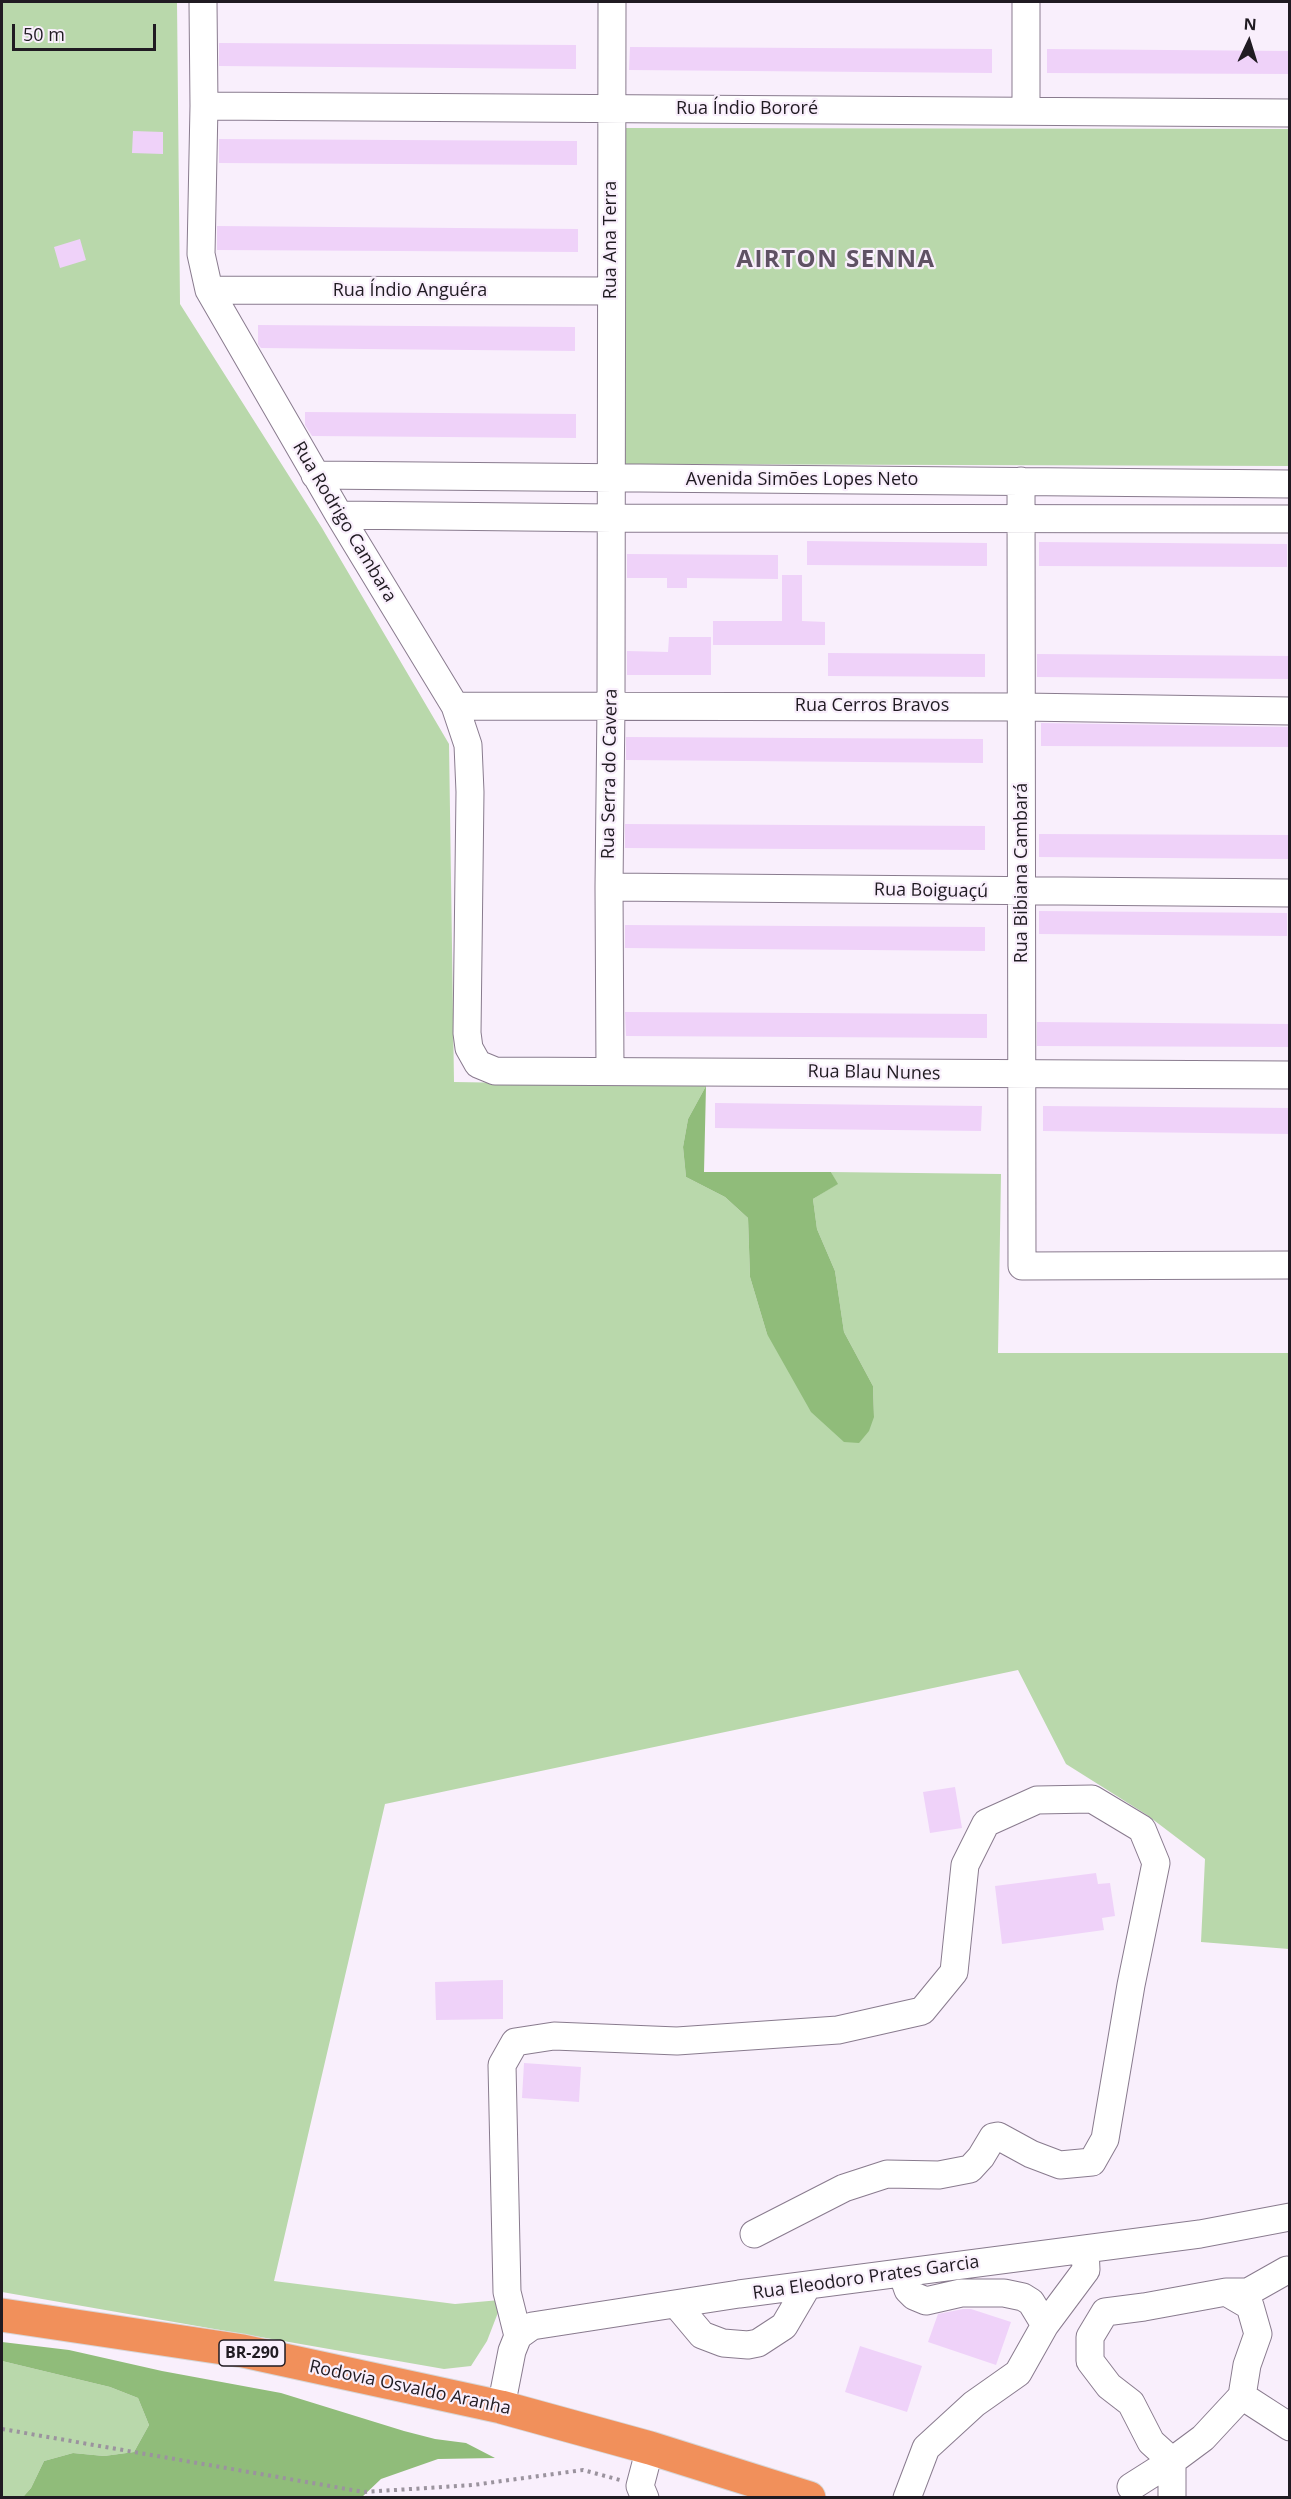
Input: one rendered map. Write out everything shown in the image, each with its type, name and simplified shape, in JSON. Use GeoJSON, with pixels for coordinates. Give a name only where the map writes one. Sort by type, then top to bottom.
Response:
{"type":"FeatureCollection","features":[{"type":"Feature","properties":{"kind":"highway","name":"Rodovia Osvaldo Aranha"},"geometry":{"type":"LineString","coordinates":[[2,2315],[243,2351],[501,2407],[650,2448],[809,2498]]}},
{"type":"Feature","properties":{"kind":"street","name":"Rua Rodrigo Cambara"},"geometry":{"type":"LineString","coordinates":[[203,2],[204,106],[201,254],[208,290],[315,475],[454,706],[468,745],[467,1033],[469,1048]]}},
{"type":"Feature","properties":{"kind":"street","name":"Rua Ana Terra"},"geometry":{"type":"LineString","coordinates":[[611,478],[612,2]]}},
{"type":"Feature","properties":{"kind":"street"},"geometry":{"type":"LineString","coordinates":[[1026,2],[1026,110]]}},
{"type":"Feature","properties":{"kind":"street","name":"Rua Índio Bororé"},"geometry":{"type":"LineString","coordinates":[[204,106],[1290,113]]}},
{"type":"Feature","properties":{"kind":"street","name":"Rua Índio Anguéra"},"geometry":{"type":"LineString","coordinates":[[208,290],[611,291]]}},
{"type":"Feature","properties":{"kind":"street","name":"Avenida Simões Lopes Neto"},"geometry":{"type":"LineString","coordinates":[[315,475],[1290,484]]}},
{"type":"Feature","properties":{"kind":"street","name":"Rua Serra do Cavera"},"geometry":{"type":"LineString","coordinates":[[610,1071],[611,478]]}},
{"type":"Feature","properties":{"kind":"street","name":"Rua Bibiana Cambará"},"geometry":{"type":"LineString","coordinates":[[1021,481],[1022,1266],[1290,1265]]}},
{"type":"Feature","properties":{"kind":"street"},"geometry":{"type":"LineString","coordinates":[[339,515],[612,518],[1290,519]]}},
{"type":"Feature","properties":{"kind":"street","name":"Rua Cerros Bravos"},"geometry":{"type":"LineString","coordinates":[[454,706],[1022,707],[1290,711]]}},
{"type":"Feature","properties":{"kind":"street","name":"Rua Boiguaçú"},"geometry":{"type":"LineString","coordinates":[[609,887],[1290,893]]}},
{"type":"Feature","properties":{"kind":"street","name":"Rua Blau Nunes"},"geometry":{"type":"LineString","coordinates":[[469,1048],[478,1064],[495,1071],[1290,1075]]}},
{"type":"Feature","properties":{"kind":"street"},"geometry":{"type":"LineString","coordinates":[[501,2407],[512,2351],[518,2336],[507,2292],[502,2065],[515,2042],[554,2036],[677,2041],[838,2030],[922,2011],[954,1972],[964,1865],[986,1823],[1037,1800],[1092,1799],[1142,1829],[1156,1863],[1131,1985],[1105,2139],[1092,2162],[1060,2165],[1031,2154],[998,2136],[993,2137],[981,2157],[970,2169],[939,2175],[887,2174],[844,2188],[754,2234]]}},
{"type":"Feature","properties":{"kind":"street","name":"Rua Eleodoro Prates Garcia"},"geometry":{"type":"LineString","coordinates":[[518,2336],[532,2326],[808,2285],[1232,2229],[1290,2217]]}},
{"type":"Feature","properties":{"kind":"street"},"geometry":{"type":"LineString","coordinates":[[907,2498],[926,2448],[974,2404],[1018,2373],[1045,2325],[1086,2270],[1085,2249]]}},
{"type":"Feature","properties":{"kind":"street"},"geometry":{"type":"LineString","coordinates":[[1172,2498],[1172,2461],[1151,2442],[1131,2403],[1109,2386],[1090,2361],[1090,2337],[1105,2312],[1226,2292],[1248,2292],[1287,2270]]}},
{"type":"Feature","properties":{"kind":"street"},"geometry":{"type":"LineString","coordinates":[[902,2273],[908,2290],[914,2296],[926,2301],[961,2293],[1004,2293],[1023,2297],[1031,2302],[1045,2325]]}},
{"type":"Feature","properties":{"kind":"street"},"geometry":{"type":"LineString","coordinates":[[676,2304],[702,2335],[723,2343],[748,2345],[758,2343],[784,2326],[808,2285]]}},
{"type":"Feature","properties":{"kind":"street"},"geometry":{"type":"LineString","coordinates":[[1131,2487],[1203,2438],[1242,2396],[1247,2365],[1258,2334],[1250,2306],[1226,2292]]}},
{"type":"Feature","properties":{"kind":"street"},"geometry":{"type":"LineString","coordinates":[[1242,2396],[1290,2427]]}},
{"type":"Feature","properties":{"kind":"street"},"geometry":{"type":"LineString","coordinates":[[642,2492],[650,2448]]}},
{"type":"Feature","properties":{"kind":"path"},"geometry":{"type":"LineString","coordinates":[[2,2429],[364,2492],[473,2485],[583,2470],[642,2492]]}},
{"type":"Feature","properties":{"kind":"green space"},"geometry":{"type":"Polygon","coordinates":[[[2,2],[177,2],[180,304],[322,528],[449,744],[454,1082],[706,1086],[688,1119],[683,1147],[686,1177],[725,1197],[748,1218],[750,1277],[767,1334],[874,1417],[873,1386],[844,1332],[835,1271],[817,1229],[813,1199],[837,1184],[831,1172],[1001,1174],[998,1353],[1289,1353],[1289,1949],[1201,1942],[1205,1859],[1147,1815],[1066,1764],[1018,1670],[385,1804],[274,2281],[455,2304],[500,2300],[499,2310],[487,2341],[471,2366],[444,2369],[2,2292],[2,2]]]}},
{"type":"Feature","properties":{"kind":"green space"},"geometry":{"type":"Polygon","coordinates":[[[626,128],[1289,129],[1289,466],[625,464],[626,128]]]}},
{"type":"Feature","properties":{"kind":"green space"},"geometry":{"type":"Polygon","coordinates":[[[706,1086],[704,1172],[831,1172],[838,1184],[813,1199],[817,1229],[835,1271],[844,1332],[873,1386],[874,1417],[869,1431],[859,1443],[844,1442],[811,1412],[767,1334],[750,1277],[748,1218],[725,1197],[686,1177],[683,1147],[688,1119],[706,1086]]]}},
{"type":"Feature","properties":{"kind":"green space"},"geometry":{"type":"Polygon","coordinates":[[[2,2342],[69,2350],[162,2371],[281,2393],[404,2431],[435,2439],[466,2443],[495,2458],[438,2459],[381,2479],[362,2497],[23,2497],[31,2488],[44,2461],[73,2453],[104,2456],[134,2452],[149,2425],[138,2398],[110,2387],[2,2361],[2,2342]]]}},
{"type":"Feature","properties":{"kind":"green space"},"geometry":{"type":"Polygon","coordinates":[[[2,2361],[110,2387],[138,2398],[149,2425],[134,2452],[104,2456],[73,2453],[44,2461],[31,2488],[23,2497],[2,2497],[2,2361]]]}},
{"type":"Feature","properties":{"kind":"building"},"geometry":{"type":"Polygon","coordinates":[[[219,43],[576,45],[576,69],[219,66],[219,43]]]}},
{"type":"Feature","properties":{"kind":"building"},"geometry":{"type":"Polygon","coordinates":[[[630,47],[992,49],[992,73],[629,70],[630,47]]]}},
{"type":"Feature","properties":{"kind":"building"},"geometry":{"type":"Polygon","coordinates":[[[1047,49],[1290,51],[1290,74],[1047,73],[1047,49]]]}},
{"type":"Feature","properties":{"kind":"building"},"geometry":{"type":"Polygon","coordinates":[[[133,131],[163,132],[163,154],[132,153],[133,131]]]}},
{"type":"Feature","properties":{"kind":"building"},"geometry":{"type":"Polygon","coordinates":[[[219,139],[577,141],[577,165],[219,163],[219,139]]]}},
{"type":"Feature","properties":{"kind":"building"},"geometry":{"type":"Polygon","coordinates":[[[217,226],[578,229],[578,252],[217,250],[217,226]]]}},
{"type":"Feature","properties":{"kind":"building"},"geometry":{"type":"Polygon","coordinates":[[[80,239],[86,260],[60,268],[54,247],[80,239]]]}},
{"type":"Feature","properties":{"kind":"building"},"geometry":{"type":"Polygon","coordinates":[[[258,325],[575,327],[575,351],[261,348],[258,344],[258,325]]]}},
{"type":"Feature","properties":{"kind":"building"},"geometry":{"type":"Polygon","coordinates":[[[305,412],[576,414],[576,438],[312,436],[305,425],[305,412]]]}},
{"type":"Feature","properties":{"kind":"building"},"geometry":{"type":"Polygon","coordinates":[[[807,541],[987,543],[987,566],[807,565],[807,541]]]}},
{"type":"Feature","properties":{"kind":"building"},"geometry":{"type":"Polygon","coordinates":[[[1039,542],[1287,544],[1287,567],[1039,566],[1039,542]]]}},
{"type":"Feature","properties":{"kind":"building"},"geometry":{"type":"Polygon","coordinates":[[[627,554],[778,555],[778,579],[687,578],[687,588],[667,588],[667,578],[627,578],[627,554]]]}},
{"type":"Feature","properties":{"kind":"building"},"geometry":{"type":"Polygon","coordinates":[[[782,575],[802,575],[802,621],[825,622],[825,645],[713,645],[713,621],[782,621],[782,575]]]}},
{"type":"Feature","properties":{"kind":"building"},"geometry":{"type":"Polygon","coordinates":[[[669,637],[711,637],[711,675],[627,675],[627,651],[668,652],[669,637]]]}},
{"type":"Feature","properties":{"kind":"building"},"geometry":{"type":"Polygon","coordinates":[[[828,653],[985,654],[985,677],[828,676],[828,653]]]}},
{"type":"Feature","properties":{"kind":"building"},"geometry":{"type":"Polygon","coordinates":[[[1037,654],[1290,656],[1290,679],[1037,677],[1037,654]]]}},
{"type":"Feature","properties":{"kind":"building"},"geometry":{"type":"Polygon","coordinates":[[[1041,723],[1290,727],[1290,747],[1041,746],[1041,723]]]}},
{"type":"Feature","properties":{"kind":"building"},"geometry":{"type":"Polygon","coordinates":[[[626,737],[983,739],[983,763],[626,760],[626,737]]]}},
{"type":"Feature","properties":{"kind":"building"},"geometry":{"type":"Polygon","coordinates":[[[625,824],[985,826],[985,850],[625,848],[625,824]]]}},
{"type":"Feature","properties":{"kind":"building"},"geometry":{"type":"Polygon","coordinates":[[[1039,834],[1288,835],[1288,859],[1039,857],[1039,834]]]}},
{"type":"Feature","properties":{"kind":"building"},"geometry":{"type":"Polygon","coordinates":[[[1039,911],[1287,913],[1287,936],[1039,934],[1039,911]]]}},
{"type":"Feature","properties":{"kind":"building"},"geometry":{"type":"Polygon","coordinates":[[[625,925],[985,927],[985,951],[625,948],[625,925]]]}},
{"type":"Feature","properties":{"kind":"building"},"geometry":{"type":"Polygon","coordinates":[[[625,1012],[987,1014],[987,1038],[626,1036],[625,1012]]]}},
{"type":"Feature","properties":{"kind":"building"},"geometry":{"type":"Polygon","coordinates":[[[1037,1022],[1290,1024],[1290,1047],[1037,1046],[1037,1022]]]}},
{"type":"Feature","properties":{"kind":"building"},"geometry":{"type":"Polygon","coordinates":[[[715,1103],[982,1106],[981,1131],[715,1128],[715,1103]]]}},
{"type":"Feature","properties":{"kind":"building"},"geometry":{"type":"Polygon","coordinates":[[[1043,1106],[1290,1108],[1290,1134],[1043,1131],[1043,1106]]]}},
{"type":"Feature","properties":{"kind":"building"},"geometry":{"type":"Polygon","coordinates":[[[955,1787],[962,1828],[930,1833],[923,1792],[955,1787]]]}},
{"type":"Feature","properties":{"kind":"building"},"geometry":{"type":"Polygon","coordinates":[[[1096,1873],[1098,1884],[1110,1883],[1115,1916],[1102,1918],[1104,1930],[1002,1944],[995,1886],[1096,1873]]]}},
{"type":"Feature","properties":{"kind":"building"},"geometry":{"type":"Polygon","coordinates":[[[503,1980],[503,2019],[436,2020],[435,1982],[503,1980]]]}},
{"type":"Feature","properties":{"kind":"building"},"geometry":{"type":"Polygon","coordinates":[[[524,2063],[581,2067],[579,2102],[522,2098],[524,2063]]]}},
{"type":"Feature","properties":{"kind":"building"},"geometry":{"type":"Polygon","coordinates":[[[971,2309],[1011,2322],[996,2365],[928,2342],[938,2314],[971,2309]]]}},
{"type":"Feature","properties":{"kind":"building"},"geometry":{"type":"Polygon","coordinates":[[[860,2346],[922,2366],[907,2412],[845,2392],[860,2346]]]}},
{"type":"Feature","properties":{"kind":"district","name":"AIRTON SENNA"},"geometry":{"type":"Point","coordinates":[836,260]}}]}
